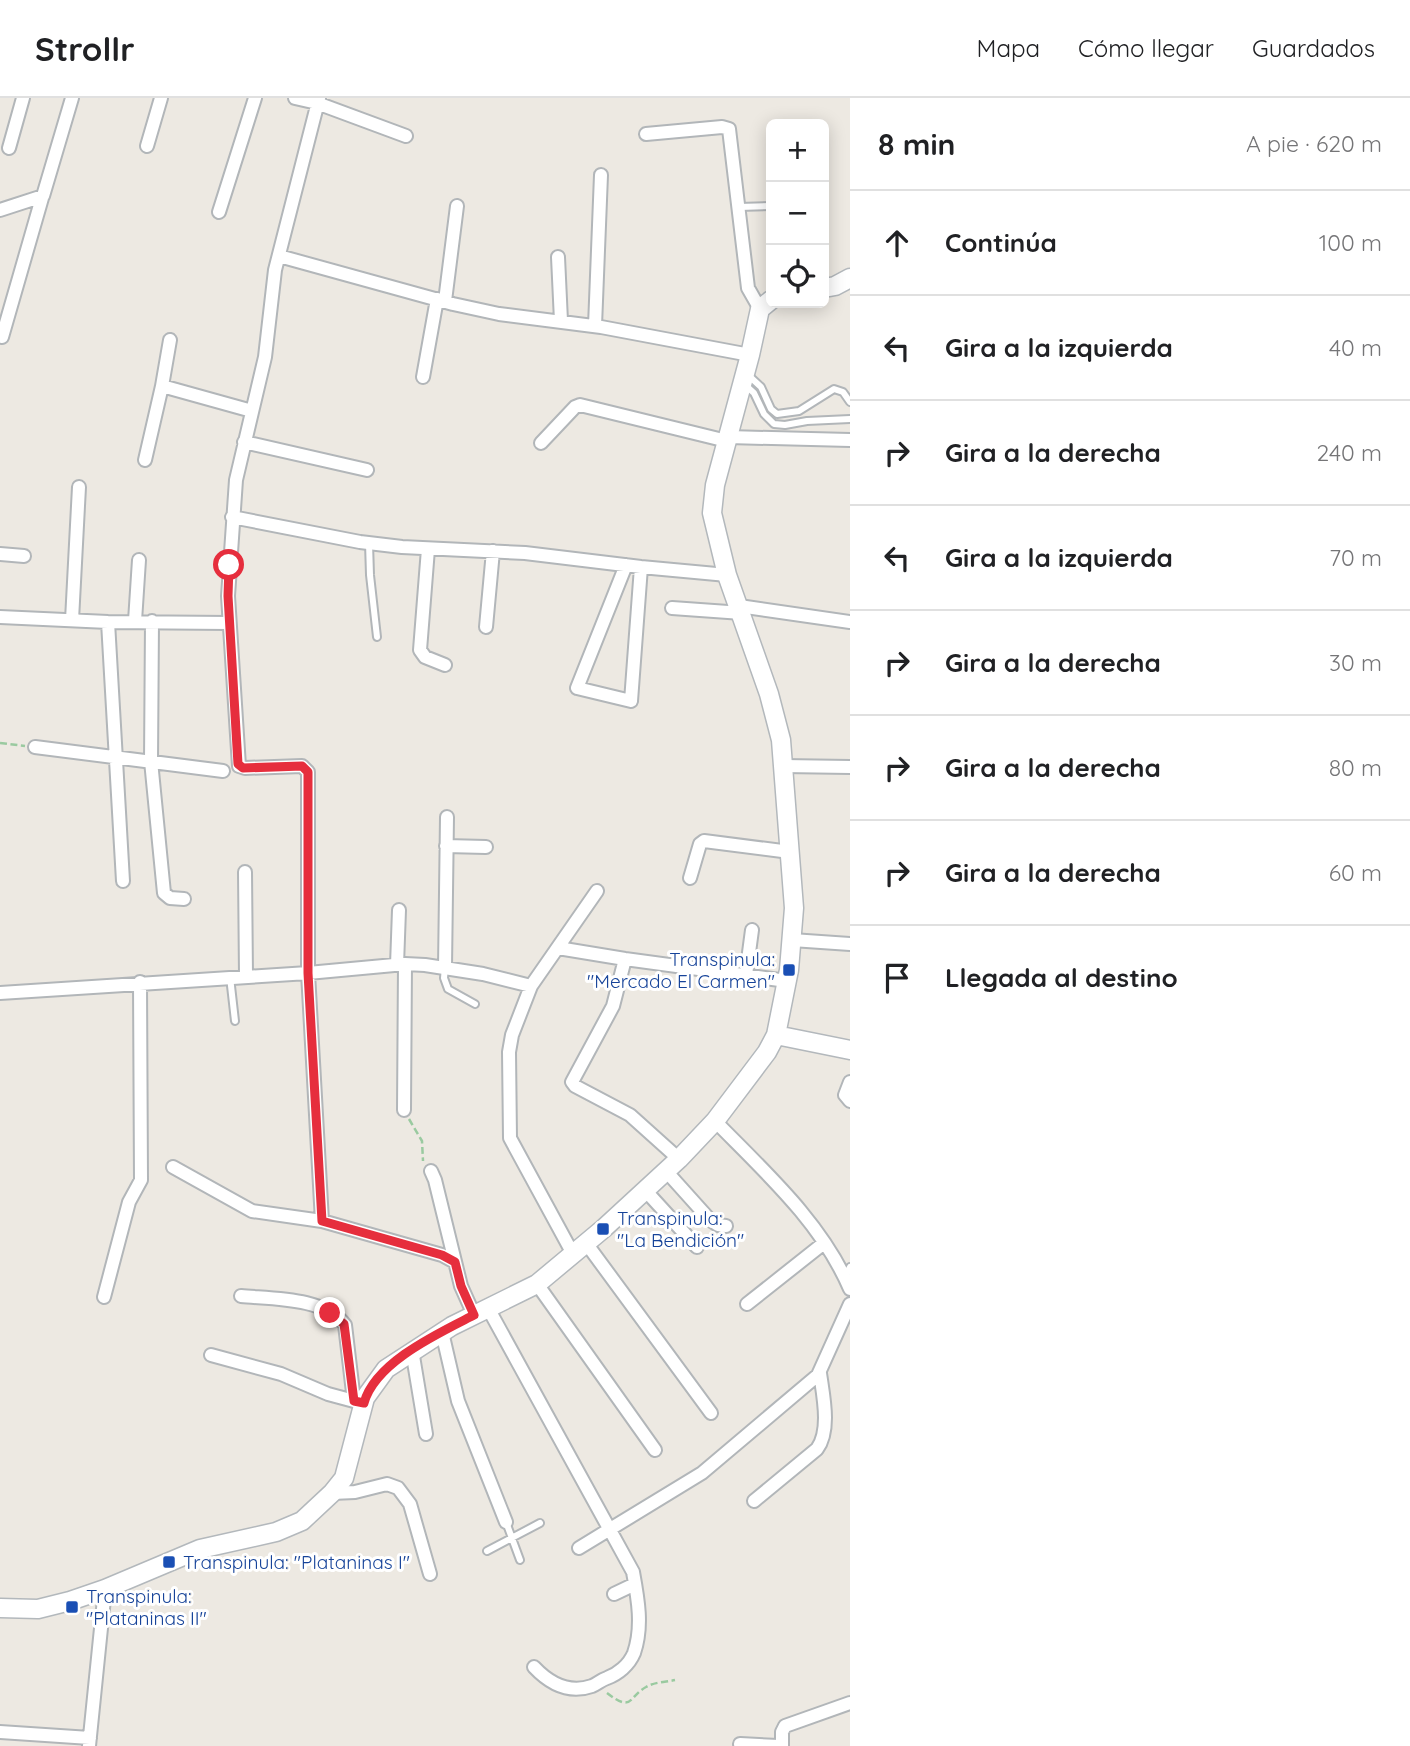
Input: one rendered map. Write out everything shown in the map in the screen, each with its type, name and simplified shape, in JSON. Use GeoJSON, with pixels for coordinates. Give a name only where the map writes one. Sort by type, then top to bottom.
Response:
{"type":"FeatureCollection","features":[{"type":"Feature","properties":{"kind":"street"},"geometry":{"type":"LineString","coordinates":[[9,148],[23,98]]}},
{"type":"Feature","properties":{"kind":"street"},"geometry":{"type":"LineString","coordinates":[[2,337],[72,98]]}},
{"type":"Feature","properties":{"kind":"street"},"geometry":{"type":"LineString","coordinates":[[147,146],[161,98]]}},
{"type":"Feature","properties":{"kind":"street"},"geometry":{"type":"LineString","coordinates":[[219,212],[255,98]]}},
{"type":"Feature","properties":{"kind":"street"},"geometry":{"type":"LineString","coordinates":[[295,98],[318,100],[406,136]]}},
{"type":"Feature","properties":{"kind":"street"},"geometry":{"type":"LineString","coordinates":[[318,100],[272,287],[265,357],[244,442],[232,517],[228,584],[239,766],[302,766],[308,772],[308,973],[322,1221]]}},
{"type":"Feature","properties":{"kind":"street"},"geometry":{"type":"LineString","coordinates":[[359,1402],[379,1377],[412,1350],[537,1284],[580,1248],[673,1165],[715,1121],[767,1052],[776,1035],[787,981],[794,908],[781,740],[775,714],[727,575],[712,513],[715,485],[766,304],[748,288],[728,128],[646,134]]}},
{"type":"Feature","properties":{"kind":"street"},"geometry":{"type":"LineString","coordinates":[[595,326],[601,175]]}},
{"type":"Feature","properties":{"kind":"street"},"geometry":{"type":"LineString","coordinates":[[0,210],[42,198]]}},
{"type":"Feature","properties":{"kind":"street"},"geometry":{"type":"LineString","coordinates":[[423,377],[441,300],[457,206]]}},
{"type":"Feature","properties":{"kind":"street"},"geometry":{"type":"LineString","coordinates":[[279,256],[499,314],[595,326],[746,370]]}},
{"type":"Feature","properties":{"kind":"street"},"geometry":{"type":"LineString","coordinates":[[558,257],[561,321]]}},
{"type":"Feature","properties":{"kind":"street"},"geometry":{"type":"LineString","coordinates":[[829,287],[850,278]]}},
{"type":"Feature","properties":{"kind":"street"},"geometry":{"type":"LineString","coordinates":[[145,460],[170,340]]}},
{"type":"Feature","properties":{"kind":"street"},"geometry":{"type":"LineString","coordinates":[[162,386],[252,411]]}},
{"type":"Feature","properties":{"kind":"street"},"geometry":{"type":"LineString","coordinates":[[541,443],[580,405],[727,439],[850,440]]}},
{"type":"Feature","properties":{"kind":"street"},"geometry":{"type":"LineString","coordinates":[[244,442],[367,470]]}},
{"type":"Feature","properties":{"kind":"street"},"geometry":{"type":"LineString","coordinates":[[72,620],[79,486]]}},
{"type":"Feature","properties":{"kind":"street"},"geometry":{"type":"LineString","coordinates":[[232,517],[369,543],[428,549],[525,553],[727,575]]}},
{"type":"Feature","properties":{"kind":"street"},"geometry":{"type":"LineString","coordinates":[[428,549],[419,650],[425,657],[445,665]]}},
{"type":"Feature","properties":{"kind":"street"},"geometry":{"type":"LineString","coordinates":[[486,627],[493,551]]}},
{"type":"Feature","properties":{"kind":"street"},"geometry":{"type":"LineString","coordinates":[[0,554],[24,556]]}},
{"type":"Feature","properties":{"kind":"street"},"geometry":{"type":"LineString","coordinates":[[135,621],[139,559]]}},
{"type":"Feature","properties":{"kind":"street"},"geometry":{"type":"LineString","coordinates":[[625,565],[577,688],[631,701],[641,567]]}},
{"type":"Feature","properties":{"kind":"street"},"geometry":{"type":"LineString","coordinates":[[672,608],[740,609],[850,622]]}},
{"type":"Feature","properties":{"kind":"street"},"geometry":{"type":"LineString","coordinates":[[0,617],[108,622],[229,623]]}},
{"type":"Feature","properties":{"kind":"street"},"geometry":{"type":"LineString","coordinates":[[152,621],[151,761],[164,893],[170,898],[184,899]]}},
{"type":"Feature","properties":{"kind":"street"},"geometry":{"type":"LineString","coordinates":[[108,622],[123,881]]}},
{"type":"Feature","properties":{"kind":"street"},"geometry":{"type":"LineString","coordinates":[[36,747],[223,771]]}},
{"type":"Feature","properties":{"kind":"street"},"geometry":{"type":"LineString","coordinates":[[783,766],[850,767]]}},
{"type":"Feature","properties":{"kind":"street"},"geometry":{"type":"LineString","coordinates":[[445,967],[447,817]]}},
{"type":"Feature","properties":{"kind":"street"},"geometry":{"type":"LineString","coordinates":[[690,878],[700,844],[704,841],[790,852]]}},
{"type":"Feature","properties":{"kind":"street"},"geometry":{"type":"LineString","coordinates":[[446,846],[486,847]]}},
{"type":"Feature","properties":{"kind":"street"},"geometry":{"type":"LineString","coordinates":[[245,872],[246,976]]}},
{"type":"Feature","properties":{"kind":"street"},"geometry":{"type":"LineString","coordinates":[[597,891],[531,986],[512,1035],[509,1052],[510,1138],[580,1248],[711,1413]]}},
{"type":"Feature","properties":{"kind":"street"},"geometry":{"type":"LineString","coordinates":[[399,910],[404,1110]]}},
{"type":"Feature","properties":{"kind":"street"},"geometry":{"type":"LineString","coordinates":[[746,975],[752,930]]}},
{"type":"Feature","properties":{"kind":"street"},"geometry":{"type":"LineString","coordinates":[[792,940],[850,944]]}},
{"type":"Feature","properties":{"kind":"street"},"geometry":{"type":"LineString","coordinates":[[558,948],[787,981]]}},
{"type":"Feature","properties":{"kind":"street"},"geometry":{"type":"LineString","coordinates":[[625,959],[613,1006],[572,1082],[630,1115],[673,1165],[710,1220],[718,1226],[726,1226]]}},
{"type":"Feature","properties":{"kind":"street"},"geometry":{"type":"LineString","coordinates":[[0,993],[308,973],[401,964],[445,967],[531,986]]}},
{"type":"Feature","properties":{"kind":"street"},"geometry":{"type":"LineString","coordinates":[[104,1297],[129,1202],[141,1180],[140,982]]}},
{"type":"Feature","properties":{"kind":"street"},"geometry":{"type":"LineString","coordinates":[[776,1035],[850,1049]]}},
{"type":"Feature","properties":{"kind":"street"},"geometry":{"type":"LineString","coordinates":[[850,1082],[845,1095],[850,1101]]}},
{"type":"Feature","properties":{"kind":"street"},"geometry":{"type":"LineString","coordinates":[[715,1121],[786,1194],[848,1278]]}},
{"type":"Feature","properties":{"kind":"street"},"geometry":{"type":"LineString","coordinates":[[173,1167],[251,1211],[322,1221],[442,1255],[455,1262]]}},
{"type":"Feature","properties":{"kind":"street"},"geometry":{"type":"LineString","coordinates":[[430,1171],[435,1180],[461,1286],[481,1312],[633,1572],[639,1627],[633,1657],[625,1668],[596,1684],[579,1688],[562,1687],[547,1681],[534,1667]]}},
{"type":"Feature","properties":{"kind":"street"},"geometry":{"type":"LineString","coordinates":[[645,1190],[697,1247]]}},
{"type":"Feature","properties":{"kind":"street"},"geometry":{"type":"LineString","coordinates":[[747,1304],[824,1242]]}},
{"type":"Feature","properties":{"kind":"street"},"geometry":{"type":"LineString","coordinates":[[537,1284],[655,1450]]}},
{"type":"Feature","properties":{"kind":"street"},"geometry":{"type":"LineString","coordinates":[[0,1608],[38,1609],[105,1589],[207,1546],[289,1528],[313,1513],[344,1478],[359,1402],[343,1322],[311,1305],[241,1296]]}},
{"type":"Feature","properties":{"kind":"street"},"geometry":{"type":"LineString","coordinates":[[579,1548],[702,1473],[820,1373],[850,1304]]}},
{"type":"Feature","properties":{"kind":"street"},"geometry":{"type":"LineString","coordinates":[[442,1332],[458,1401],[506,1522]]}},
{"type":"Feature","properties":{"kind":"street"},"geometry":{"type":"LineString","coordinates":[[412,1350],[426,1434]]}},
{"type":"Feature","properties":{"kind":"street"},"geometry":{"type":"LineString","coordinates":[[211,1355],[281,1374],[328,1394],[359,1402]]}},
{"type":"Feature","properties":{"kind":"street"},"geometry":{"type":"LineString","coordinates":[[754,1501],[822,1443],[824,1398],[820,1373]]}},
{"type":"Feature","properties":{"kind":"street"},"geometry":{"type":"LineString","coordinates":[[332,1493],[355,1492],[387,1484],[398,1489],[410,1504],[430,1574]]}},
{"type":"Feature","properties":{"kind":"street"},"geometry":{"type":"LineString","coordinates":[[614,1594],[635,1584]]}},
{"type":"Feature","properties":{"kind":"street"},"geometry":{"type":"LineString","coordinates":[[0,1732],[89,1742],[105,1589]]}},
{"type":"Feature","properties":{"kind":"street"},"geometry":{"type":"LineString","coordinates":[[740,1744],[780,1746],[785,1726],[850,1703]]}},
{"type":"Feature","properties":{"kind":"lane"},"geometry":{"type":"LineString","coordinates":[[739,206],[766,206]]}},
{"type":"Feature","properties":{"kind":"lane"},"geometry":{"type":"LineString","coordinates":[[746,370],[761,387],[774,412],[783,414],[804,408],[834,390],[843,392],[850,402]]}},
{"type":"Feature","properties":{"kind":"lane"},"geometry":{"type":"LineString","coordinates":[[746,370],[764,414],[774,424],[850,419]]}},
{"type":"Feature","properties":{"kind":"lane"},"geometry":{"type":"LineString","coordinates":[[804,408],[807,421]]}},
{"type":"Feature","properties":{"kind":"lane"},"geometry":{"type":"LineString","coordinates":[[369,543],[377,637]]}},
{"type":"Feature","properties":{"kind":"lane"},"geometry":{"type":"LineString","coordinates":[[445,967],[444,978],[448,989],[475,1004]]}},
{"type":"Feature","properties":{"kind":"lane"},"geometry":{"type":"LineString","coordinates":[[230,977],[235,1021]]}},
{"type":"Feature","properties":{"kind":"lane"},"geometry":{"type":"LineString","coordinates":[[506,1522],[520,1560]]}},
{"type":"Feature","properties":{"kind":"lane"},"geometry":{"type":"LineString","coordinates":[[486,1551],[540,1523]]}},
{"type":"Feature","properties":{"kind":"path"},"geometry":{"type":"LineString","coordinates":[[0,743],[36,747]]}},
{"type":"Feature","properties":{"kind":"path"},"geometry":{"type":"LineString","coordinates":[[404,1110],[420,1134],[423,1161],[430,1171]]}},
{"type":"Feature","properties":{"kind":"path"},"geometry":{"type":"LineString","coordinates":[[596,1684],[615,1699],[624,1702],[634,1700],[649,1686],[675,1680]]}},
{"type":"Feature","properties":{"kind":"place","name":"Transpinula: \"Mercado El Carmen\""},"geometry":{"type":"Point","coordinates":[789,970]}},
{"type":"Feature","properties":{"kind":"place","name":"Transpinula: \"La Bendición\""},"geometry":{"type":"Point","coordinates":[603,1229]}},
{"type":"Feature","properties":{"kind":"place","name":"Transpinula: \"Plataninas I\""},"geometry":{"type":"Point","coordinates":[169,1562]}},
{"type":"Feature","properties":{"kind":"place","name":"Transpinula: \"Plataninas II\""},"geometry":{"type":"Point","coordinates":[72,1607]}},
{"type":"Feature","properties":{"kind":"route"},"geometry":{"type":"LineString","coordinates":[[229,565],[228,596],[238,764],[243,768],[302,766],[308,772],[308,973],[322,1221],[442,1255],[455,1262],[461,1286],[474,1315],[393,1363],[368,1392],[364,1403],[354,1401],[344,1324],[330,1313]]}}]}
